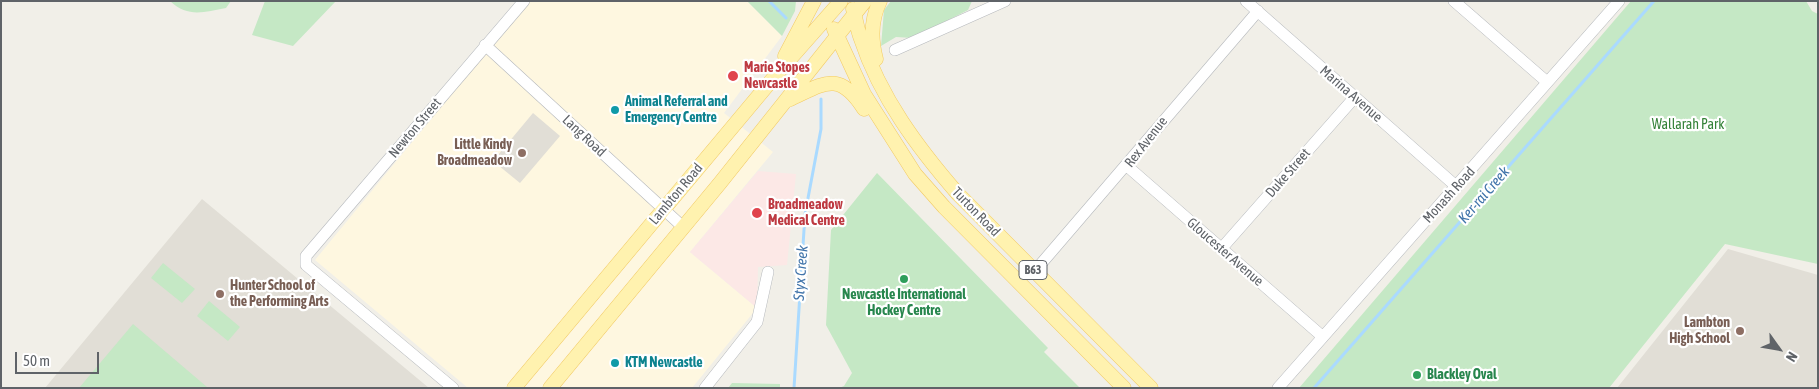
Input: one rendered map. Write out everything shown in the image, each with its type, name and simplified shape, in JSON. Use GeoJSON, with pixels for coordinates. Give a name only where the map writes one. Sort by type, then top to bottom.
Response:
{"type":"FeatureCollection","features":[{"type":"Feature","properties":{"kind":"main road"},"geometry":{"type":"LineString","coordinates":[[781,69],[789,46],[814,1]]}},
{"type":"Feature","properties":{"kind":"main road","name":"Lambton Road"},"geometry":{"type":"LineString","coordinates":[[514,388],[781,69],[829,8],[841,1]]}},
{"type":"Feature","properties":{"kind":"main road","name":"Lambton Road"},"geometry":{"type":"LineString","coordinates":[[550,388],[785,102],[837,36],[852,8],[865,1]]}},
{"type":"Feature","properties":{"kind":"main road"},"geometry":{"type":"LineString","coordinates":[[878,79],[880,74],[872,36],[876,10],[880,1]]}},
{"type":"Feature","properties":{"kind":"main road","name":"B63"},"geometry":{"type":"LineString","coordinates":[[829,8],[837,36]]}},
{"type":"Feature","properties":{"kind":"main road","name":"Turton Road"},"geometry":{"type":"LineString","coordinates":[[852,8],[861,39],[878,79],[903,123],[930,163],[1034,272],[1152,388]]}},
{"type":"Feature","properties":{"kind":"main road","name":"Turton Road"},"geometry":{"type":"LineString","coordinates":[[837,36],[864,94],[915,174],[944,207],[1124,388]]}},
{"type":"Feature","properties":{"kind":"main road"},"geometry":{"type":"LineString","coordinates":[[785,102],[817,84],[825,83],[841,86],[856,98],[881,138],[895,143]]}},
{"type":"Feature","properties":{"kind":"street","name":"Newton Street"},"geometry":{"type":"LineString","coordinates":[[453,388],[306,266],[306,256],[524,1]]}},
{"type":"Feature","properties":{"kind":"street"},"geometry":{"type":"LineString","coordinates":[[895,50],[981,7],[1005,1]]}},
{"type":"Feature","properties":{"kind":"street","name":"Marina Avenue"},"geometry":{"type":"LineString","coordinates":[[1246,1],[1457,187]]}},
{"type":"Feature","properties":{"kind":"street"},"geometry":{"type":"LineString","coordinates":[[1454,1],[1547,82]]}},
{"type":"Feature","properties":{"kind":"street","name":"Monash Road"},"geometry":{"type":"LineString","coordinates":[[1278,388],[1619,1]]}},
{"type":"Feature","properties":{"kind":"street","name":"Rex Avenue"},"geometry":{"type":"LineString","coordinates":[[1034,272],[1127,166],[1159,124],[1258,11]]}},
{"type":"Feature","properties":{"kind":"street","name":"Lang Road"},"geometry":{"type":"LineString","coordinates":[[485,45],[683,227]]}},
{"type":"Feature","properties":{"kind":"street","name":"Duke Street"},"geometry":{"type":"LineString","coordinates":[[1221,249],[1355,97]]}},
{"type":"Feature","properties":{"kind":"street","name":"Gloucester Avenue"},"geometry":{"type":"LineString","coordinates":[[1127,166],[1323,337]]}},
{"type":"Feature","properties":{"kind":"street"},"geometry":{"type":"LineString","coordinates":[[705,388],[757,322],[768,272]]}},
{"type":"Feature","properties":{"kind":"shaded area"},"geometry":{"type":"Polygon","coordinates":[[[528,1],[747,1],[782,36],[724,113],[773,152],[690,252],[757,308],[692,388],[468,388],[315,260],[528,1]]]}},
{"type":"Feature","properties":{"kind":"shaded area","name":"Little Kindy Broadmeadow"},"geometry":{"type":"Polygon","coordinates":[[[533,113],[560,136],[520,183],[493,161],[533,113]]]}},
{"type":"Feature","properties":{"kind":"shaded area","name":"Broadmeadow Medical Centre"},"geometry":{"type":"Polygon","coordinates":[[[758,171],[796,174],[787,265],[758,267],[757,308],[690,252],[758,171]]]}},
{"type":"Feature","properties":{"kind":"shaded area","name":"Hunter School of the Performing Arts"},"geometry":{"type":"Polygon","coordinates":[[[202,199],[429,388],[45,388],[202,199]]]}},
{"type":"Feature","properties":{"kind":"shaded area","name":"Lambton High School"},"geometry":{"type":"Polygon","coordinates":[[[1728,249],[1818,275],[1818,388],[1617,388],[1728,249]]]}},
{"type":"Feature","properties":{"kind":"green space"},"geometry":{"type":"Polygon","coordinates":[[[170,1],[231,1],[226,8],[190,12],[183,10],[170,1]]]}},
{"type":"Feature","properties":{"kind":"green space"},"geometry":{"type":"Polygon","coordinates":[[[265,1],[336,1],[293,46],[252,35],[265,1]]]}},
{"type":"Feature","properties":{"kind":"green space"},"geometry":{"type":"Polygon","coordinates":[[[747,1],[796,1],[795,11],[782,36],[747,1]]]}},
{"type":"Feature","properties":{"kind":"green space"},"geometry":{"type":"Polygon","coordinates":[[[891,1],[972,1],[968,10],[913,38],[896,37],[881,46],[884,10],[891,1]]]}},
{"type":"Feature","properties":{"kind":"green space","name":"Wallarah Park"},"geometry":{"type":"Polygon","coordinates":[[[1631,1],[1806,1],[1812,11],[1818,14],[1818,264],[1725,244],[1609,388],[1299,388],[1631,1]]]}},
{"type":"Feature","properties":{"kind":"green space","name":"Newcastle International Hockey Centre"},"geometry":{"type":"Polygon","coordinates":[[[877,173],[1048,348],[1044,352],[1080,388],[839,388],[844,386],[852,373],[826,325],[831,230],[877,173]]]}},
{"type":"Feature","properties":{"kind":"green space"},"geometry":{"type":"Polygon","coordinates":[[[163,263],[195,289],[182,303],[151,278],[163,263]]]}},
{"type":"Feature","properties":{"kind":"green space"},"geometry":{"type":"Polygon","coordinates":[[[209,301],[240,327],[228,341],[197,316],[209,301]]]}},
{"type":"Feature","properties":{"kind":"green space"},"geometry":{"type":"Polygon","coordinates":[[[133,324],[207,387],[207,388],[79,388],[133,324]]]}},
{"type":"Feature","properties":{"kind":"green space"},"geometry":{"type":"Polygon","coordinates":[[[732,383],[780,384],[780,388],[728,388],[732,383]]]}},
{"type":"Feature","properties":{"kind":"waterway","name":"Styx Creek"},"geometry":{"type":"LineString","coordinates":[[769,1],[786,18]]}},
{"type":"Feature","properties":{"kind":"waterway","name":"Ker-rai Creek"},"geometry":{"type":"LineString","coordinates":[[1314,388],[1654,1]]}},
{"type":"Feature","properties":{"kind":"waterway","name":"Styx Creek"},"geometry":{"type":"LineString","coordinates":[[794,388],[805,214],[821,129],[821,99]]}},
{"type":"Feature","properties":{"kind":"place","name":"Marie Stopes Newcastle"},"geometry":{"type":"Point","coordinates":[733,76]}},
{"type":"Feature","properties":{"kind":"place","name":"Animal Referral and Emergency Centre"},"geometry":{"type":"Point","coordinates":[615,110]}},
{"type":"Feature","properties":{"kind":"place","name":"Little Kindy Broadmeadow"},"geometry":{"type":"Point","coordinates":[522,153]}},
{"type":"Feature","properties":{"kind":"place","name":"Broadmeadow Medical Centre"},"geometry":{"type":"Point","coordinates":[757,213]}},
{"type":"Feature","properties":{"kind":"place","name":"Newcastle International Hockey Centre"},"geometry":{"type":"Point","coordinates":[904,279]}},
{"type":"Feature","properties":{"kind":"place","name":"Hunter School of the Performing Arts"},"geometry":{"type":"Point","coordinates":[220,294]}},
{"type":"Feature","properties":{"kind":"place","name":"Lambton High School"},"geometry":{"type":"Point","coordinates":[1740,331]}},
{"type":"Feature","properties":{"kind":"place","name":"KTM Newcastle"},"geometry":{"type":"Point","coordinates":[615,363]}},
{"type":"Feature","properties":{"kind":"place","name":"Blackley Oval"},"geometry":{"type":"Point","coordinates":[1417,375]}}]}
